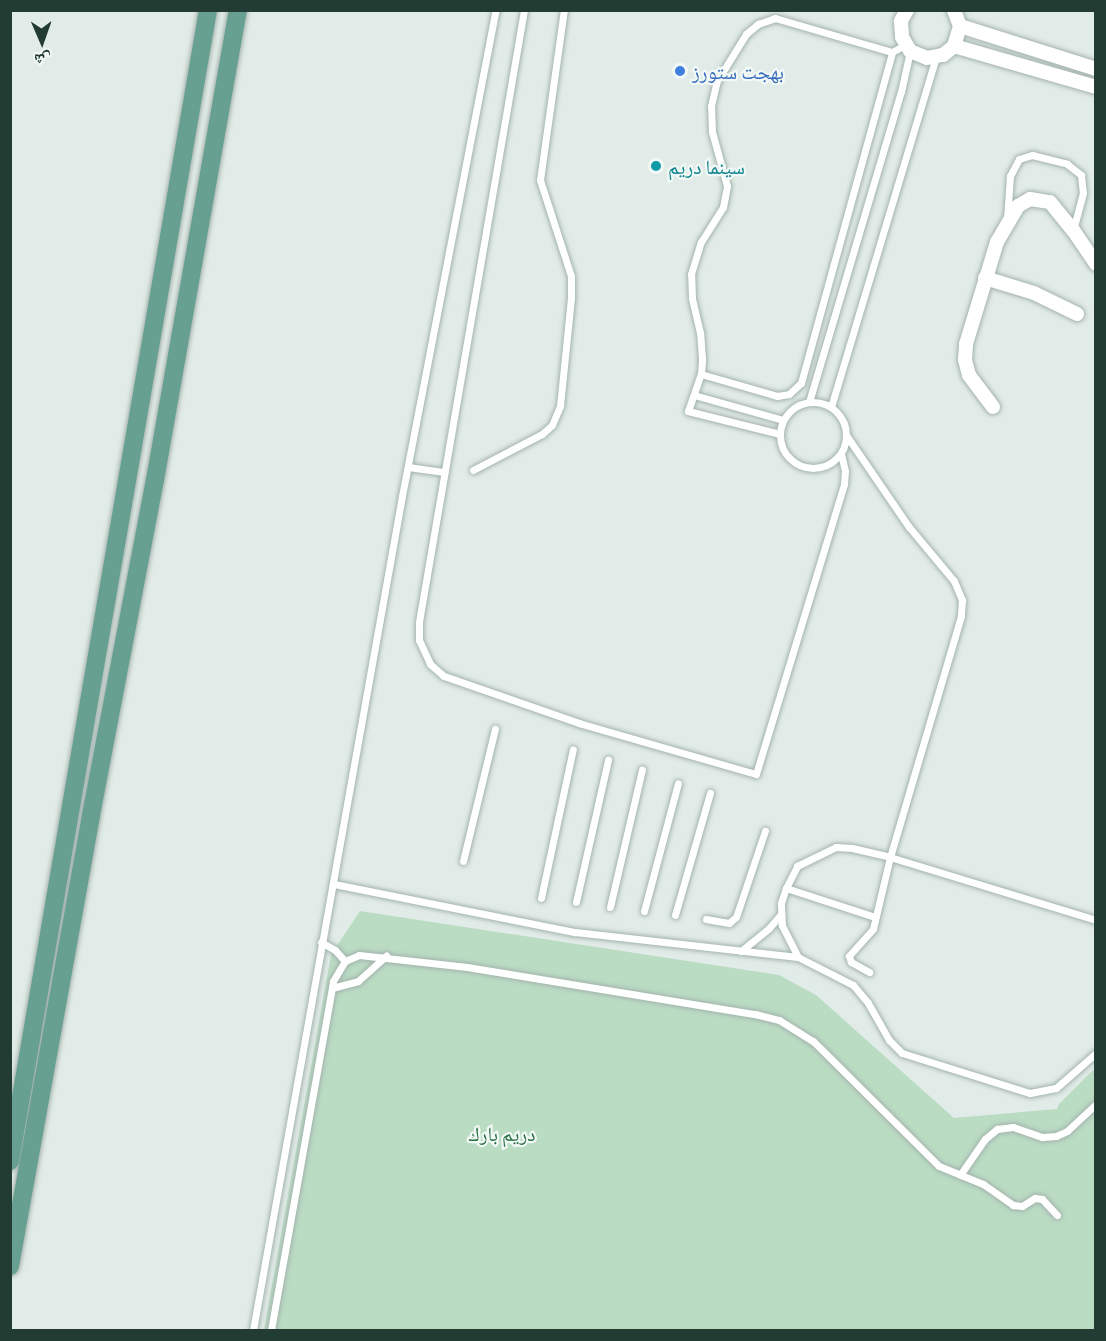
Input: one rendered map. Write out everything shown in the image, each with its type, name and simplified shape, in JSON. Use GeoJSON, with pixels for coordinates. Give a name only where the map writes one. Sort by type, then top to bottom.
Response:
{"type":"FeatureCollection","features":[{"type":"Feature","properties":{"kind":"main road"},"geometry":{"type":"LineString","coordinates":[[10,1161],[208,10]]}},
{"type":"Feature","properties":{"kind":"main road"},"geometry":{"type":"LineString","coordinates":[[10,1266],[91,815],[157,469],[238,10]]}},
{"type":"Feature","properties":{"kind":"street"},"geometry":{"type":"LineString","coordinates":[[907,10],[900,29],[908,48],[918,56],[936,58],[954,46],[960,26],[954,10]]}},
{"type":"Feature","properties":{"kind":"street"},"geometry":{"type":"LineString","coordinates":[[960,26],[1095,69]]}},
{"type":"Feature","properties":{"kind":"street"},"geometry":{"type":"LineString","coordinates":[[954,46],[1095,87]]}},
{"type":"Feature","properties":{"kind":"street"},"geometry":{"type":"LineString","coordinates":[[993,407],[973,382],[965,360],[966,344],[997,242],[1018,206],[1037,198],[1056,206],[1095,264]]}},
{"type":"Feature","properties":{"kind":"street"},"geometry":{"type":"LineString","coordinates":[[985,278],[1034,292],[1077,314]]}},
{"type":"Feature","properties":{"kind":"lane"},"geometry":{"type":"LineString","coordinates":[[253,1330],[408,467],[496,10]]}},
{"type":"Feature","properties":{"kind":"lane"},"geometry":{"type":"LineString","coordinates":[[524,10],[418,631],[424,657],[436,671],[579,723],[756,774],[844,484],[845,471],[841,453]]}},
{"type":"Feature","properties":{"kind":"lane"},"geometry":{"type":"LineString","coordinates":[[473,470],[542,435],[552,425],[560,406],[571,298],[571,276],[540,180],[564,10]]}},
{"type":"Feature","properties":{"kind":"lane"},"geometry":{"type":"LineString","coordinates":[[780,434],[688,411],[701,374],[701,344],[692,298],[691,274],[697,250],[718,216],[726,196],[726,175],[714,144],[710,119],[713,94],[722,69],[752,28],[775,18],[892,52],[908,48],[901,92],[809,402]]}},
{"type":"Feature","properties":{"kind":"lane"},"geometry":{"type":"LineString","coordinates":[[701,374],[777,396],[789,394],[801,383],[892,52]]}},
{"type":"Feature","properties":{"kind":"lane"},"geometry":{"type":"LineString","coordinates":[[831,407],[936,58]]}},
{"type":"Feature","properties":{"kind":"lane"},"geometry":{"type":"LineString","coordinates":[[1007,223],[1010,176],[1019,159],[1032,154],[1067,164],[1081,175],[1083,193],[1073,230]]}},
{"type":"Feature","properties":{"kind":"lane"},"geometry":{"type":"LineString","coordinates":[[694,395],[783,420]]}},
{"type":"Feature","properties":{"kind":"lane"},"geometry":{"type":"LineString","coordinates":[[846,435],[841,453],[835,460],[818,468],[798,465],[784,453],[780,434],[783,420],[790,411],[809,402],[831,407],[839,415],[846,435],[909,527],[954,581],[962,600],[961,616],[890,857],[875,917],[868,936],[849,956],[853,964],[869,972]]}},
{"type":"Feature","properties":{"kind":"lane"},"geometry":{"type":"LineString","coordinates":[[408,467],[445,472]]}},
{"type":"Feature","properties":{"kind":"lane"},"geometry":{"type":"LineString","coordinates":[[463,861],[495,729]]}},
{"type":"Feature","properties":{"kind":"lane"},"geometry":{"type":"LineString","coordinates":[[541,898],[573,750]]}},
{"type":"Feature","properties":{"kind":"lane"},"geometry":{"type":"LineString","coordinates":[[576,902],[608,760]]}},
{"type":"Feature","properties":{"kind":"lane"},"geometry":{"type":"LineString","coordinates":[[610,907],[642,770]]}},
{"type":"Feature","properties":{"kind":"lane"},"geometry":{"type":"LineString","coordinates":[[644,911],[678,783]]}},
{"type":"Feature","properties":{"kind":"lane"},"geometry":{"type":"LineString","coordinates":[[675,915],[710,793]]}},
{"type":"Feature","properties":{"kind":"lane"},"geometry":{"type":"LineString","coordinates":[[706,919],[729,923],[736,917],[765,831]]}},
{"type":"Feature","properties":{"kind":"lane"},"geometry":{"type":"LineString","coordinates":[[798,957],[784,934],[781,914],[786,888],[797,866],[831,848],[847,846],[1095,920]]}},
{"type":"Feature","properties":{"kind":"lane"},"geometry":{"type":"LineString","coordinates":[[334,884],[575,932],[798,957],[853,985],[868,1003],[895,1047],[917,1060],[1038,1093],[1056,1088],[1095,1053]]}},
{"type":"Feature","properties":{"kind":"lane"},"geometry":{"type":"LineString","coordinates":[[786,888],[875,917]]}},
{"type":"Feature","properties":{"kind":"lane"},"geometry":{"type":"LineString","coordinates":[[741,951],[781,914]]}},
{"type":"Feature","properties":{"kind":"lane"},"geometry":{"type":"LineString","coordinates":[[321,942],[334,950],[345,962]]}},
{"type":"Feature","properties":{"kind":"lane"},"geometry":{"type":"LineString","coordinates":[[271,1330],[332,988],[336,974],[345,962],[367,954],[755,1014],[779,1020],[813,1041],[934,1161],[983,1184],[1013,1205],[1022,1206],[1035,1198],[1042,1199],[1057,1215]]}},
{"type":"Feature","properties":{"kind":"lane"},"geometry":{"type":"LineString","coordinates":[[332,988],[358,981],[386,956]]}},
{"type":"Feature","properties":{"kind":"lane"},"geometry":{"type":"LineString","coordinates":[[960,1175],[985,1139],[997,1129],[1013,1127],[1042,1137],[1056,1136],[1066,1131],[1095,1104]]}},
{"type":"Feature","properties":{"kind":"green space","name":"دريم بارك"},"geometry":{"type":"Polygon","coordinates":[[[360,911],[779,975],[816,995],[954,1118],[1057,1109],[1059,1104],[1095,1068],[1095,1330],[264,1330],[331,955],[360,911]]]}},
{"type":"Feature","properties":{"kind":"place","name":"بهجت ستورز"},"geometry":{"type":"Point","coordinates":[680,71]}},
{"type":"Feature","properties":{"kind":"place","name":"سينما دريم"},"geometry":{"type":"Point","coordinates":[656,166]}}]}
